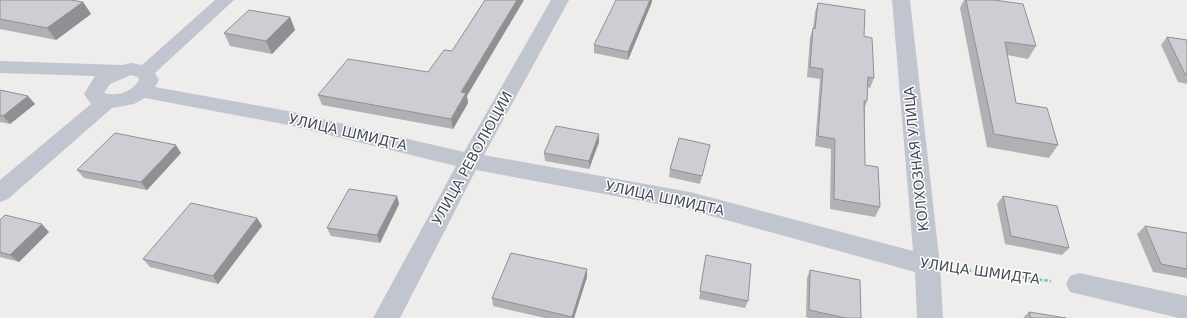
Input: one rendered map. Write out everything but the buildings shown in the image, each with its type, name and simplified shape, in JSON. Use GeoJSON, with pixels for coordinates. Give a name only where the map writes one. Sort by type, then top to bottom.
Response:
{"type":"FeatureCollection","features":[{"type":"Feature","properties":{"kind":"street"},"geometry":{"type":"LineString","coordinates":[[122,71],[106,78],[95,88],[94,94],[98,99],[106,102],[124,100],[225,0]]}},
{"type":"Feature","properties":{"kind":"street","name":"УЛИЦА РЕВОЛЮЦИИ"},"geometry":{"type":"LineString","coordinates":[[386,318],[470,161],[560,0]]}},
{"type":"Feature","properties":{"kind":"street","name":"КОЛХОЗНАЯ УЛИЦА"},"geometry":{"type":"LineString","coordinates":[[901,0],[927,265],[930,318]]}},
{"type":"Feature","properties":{"kind":"street"},"geometry":{"type":"LineString","coordinates":[[0,67],[122,71]]}},
{"type":"Feature","properties":{"kind":"street","name":"УЛИЦА ШМИДТА"},"geometry":{"type":"LineString","coordinates":[[122,71],[131,70],[143,81],[288,118],[470,161],[690,201],[927,265]]}},
{"type":"Feature","properties":{"kind":"street"},"geometry":{"type":"LineString","coordinates":[[0,193],[106,102]]}},
{"type":"Feature","properties":{"kind":"street"},"geometry":{"type":"LineString","coordinates":[[1079,284],[1187,308]]}},
{"type":"Feature","properties":{"kind":"path","name":"УЛИЦА ШМИДТА"},"geometry":{"type":"LineString","coordinates":[[927,265],[1079,284]]}}]}
